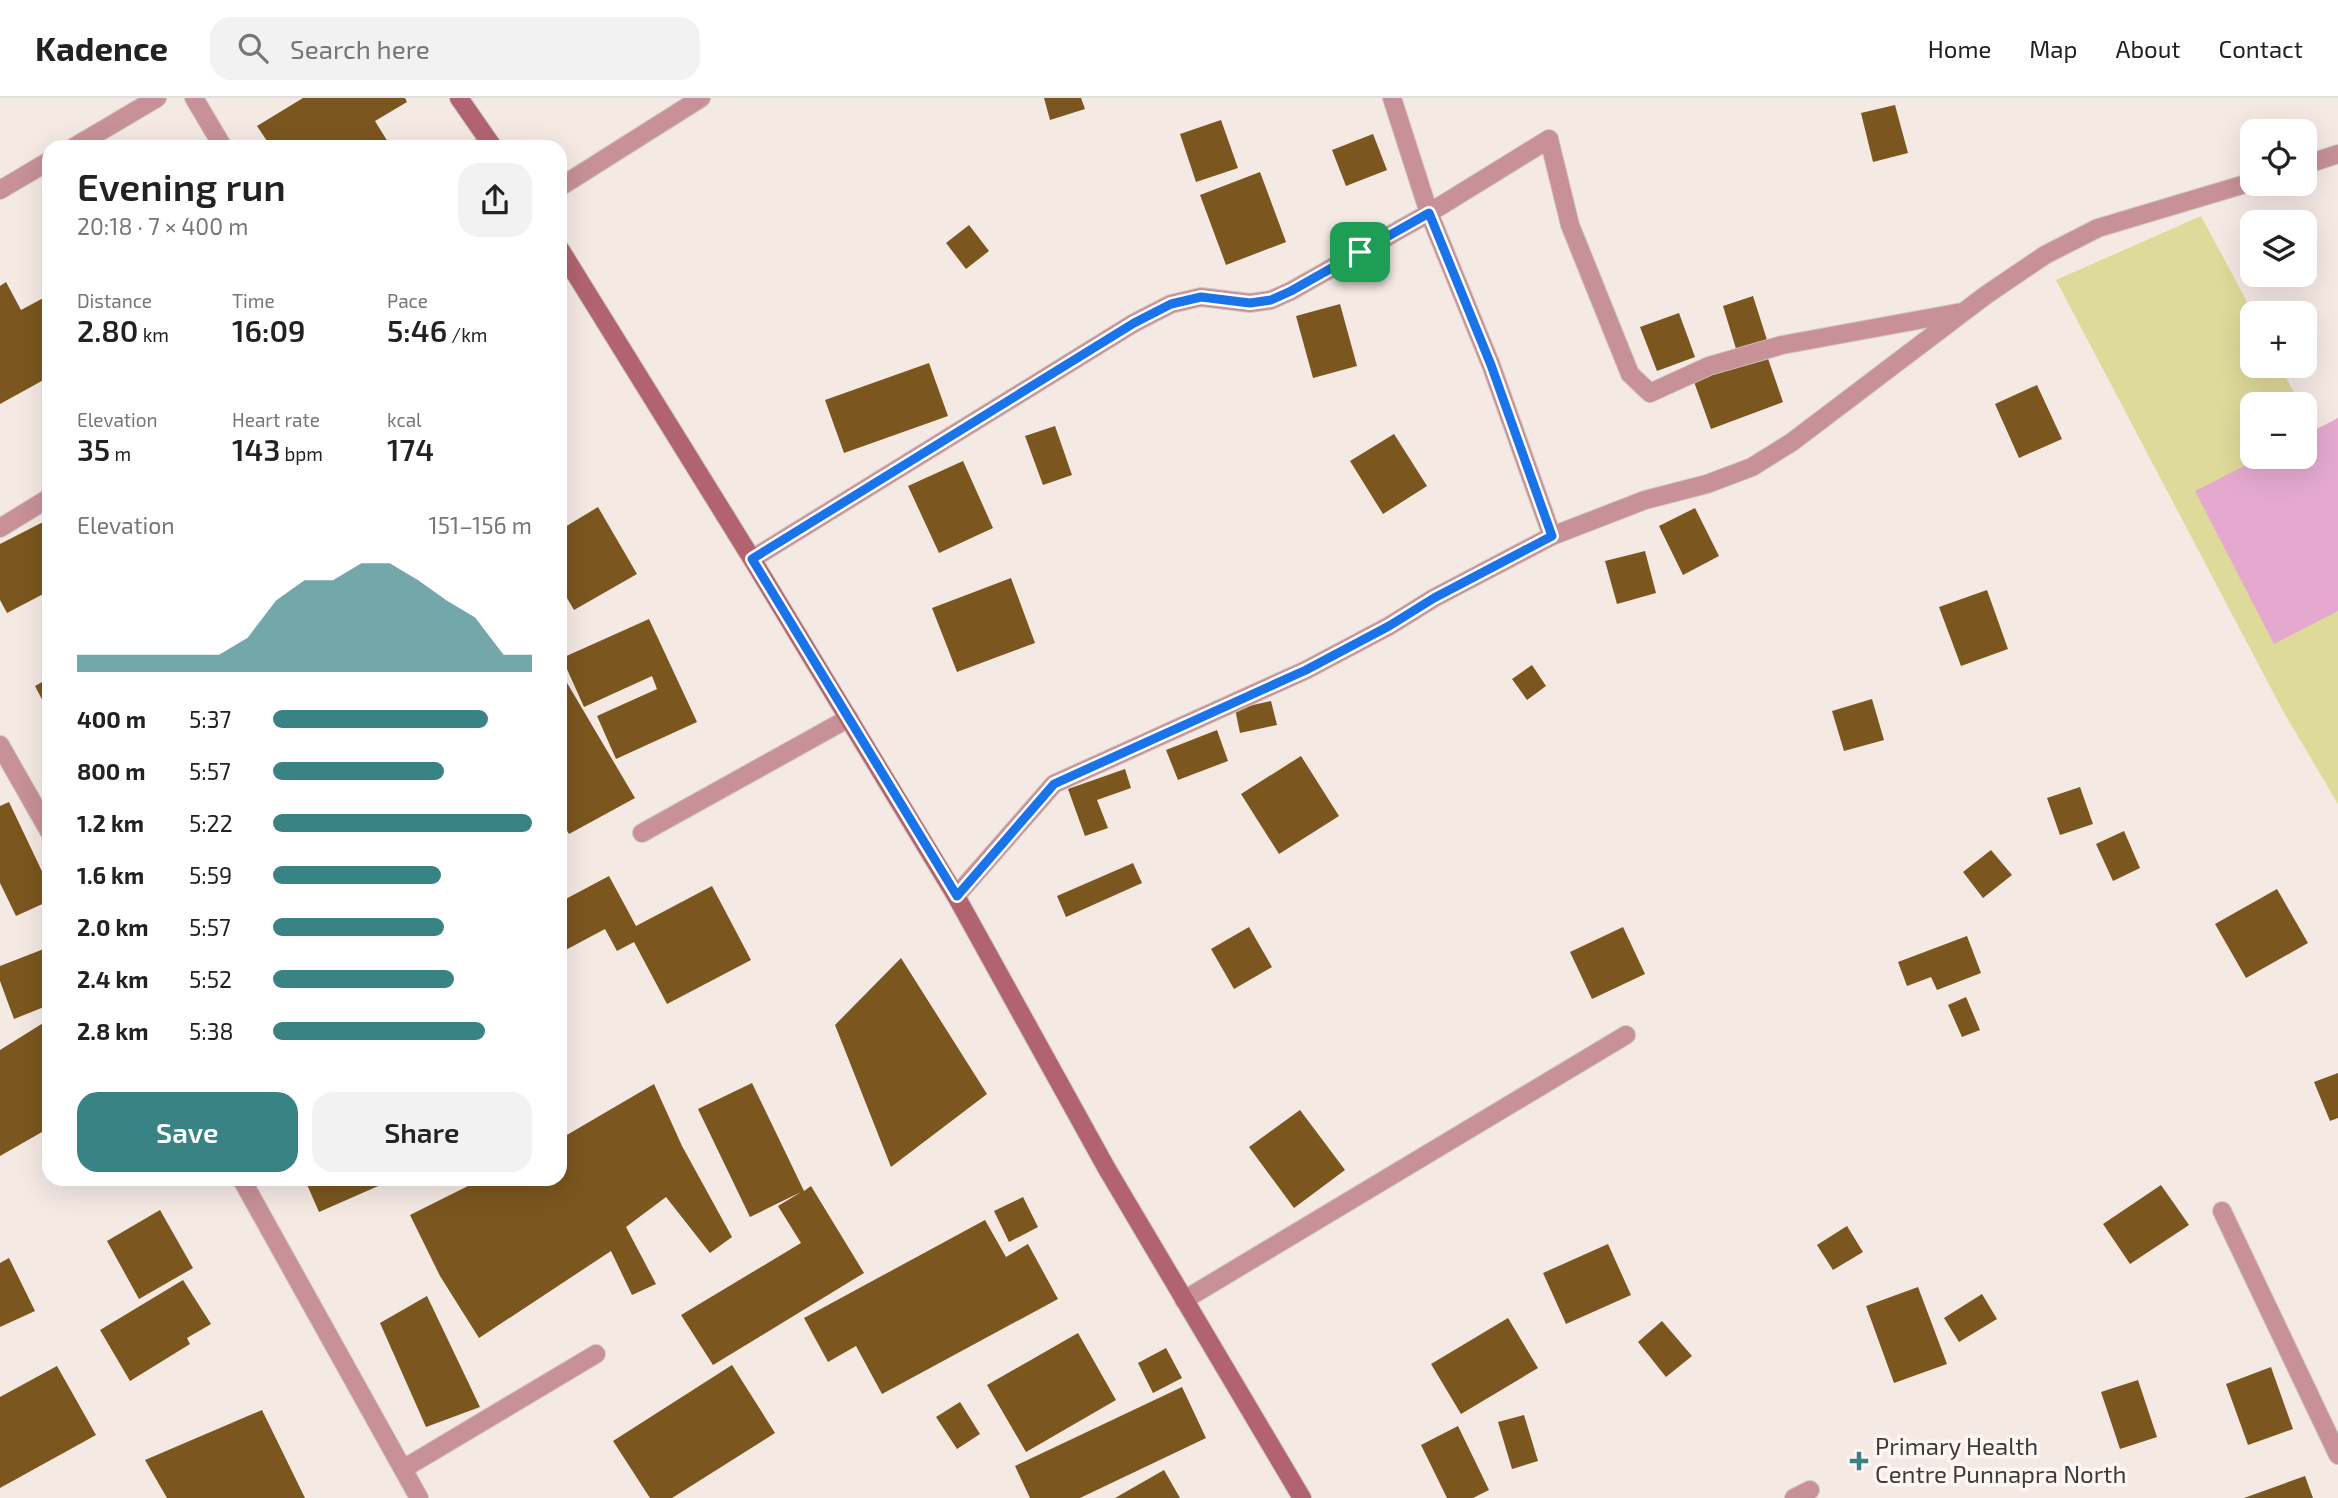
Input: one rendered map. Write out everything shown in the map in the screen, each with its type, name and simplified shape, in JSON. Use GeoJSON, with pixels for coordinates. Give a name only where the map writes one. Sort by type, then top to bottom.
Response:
{"type":"FeatureCollection","features":[{"type":"Feature","properties":{"kind":"main road"},"geometry":{"type":"LineString","coordinates":[[459,98],[488,140]]}},
{"type":"Feature","properties":{"kind":"main road"},"geometry":{"type":"LineString","coordinates":[[567,260],[957,896],[1107,1169],[1302,1498]]}},
{"type":"Feature","properties":{"kind":"street"},"geometry":{"type":"LineString","coordinates":[[86,140],[157,98]]}},
{"type":"Feature","properties":{"kind":"street"},"geometry":{"type":"LineString","coordinates":[[194,98],[218,140]]}},
{"type":"Feature","properties":{"kind":"street"},"geometry":{"type":"LineString","coordinates":[[567,183],[701,98]]}},
{"type":"Feature","properties":{"kind":"street"},"geometry":{"type":"LineString","coordinates":[[1392,98],[1429,213],[1491,365],[1552,536]]}},
{"type":"Feature","properties":{"kind":"street"},"geometry":{"type":"LineString","coordinates":[[752,559],[1134,323],[1171,304],[1201,297],[1250,303],[1271,300],[1429,213],[1549,139],[1570,225],[1630,374],[1650,393],[1709,366],[1782,345],[1962,312]]}},
{"type":"Feature","properties":{"kind":"street"},"geometry":{"type":"LineString","coordinates":[[2317,161],[2338,154]]}},
{"type":"Feature","properties":{"kind":"street"},"geometry":{"type":"LineString","coordinates":[[0,190],[42,165]]}},
{"type":"Feature","properties":{"kind":"street"},"geometry":{"type":"LineString","coordinates":[[957,896],[1054,784],[1306,670],[1552,536],[1645,500],[1707,484],[1752,467],[1792,442],[1962,312],[2045,255],[2098,228],[2240,186]]}},
{"type":"Feature","properties":{"kind":"street"},"geometry":{"type":"LineString","coordinates":[[0,528],[42,502]]}},
{"type":"Feature","properties":{"kind":"street"},"geometry":{"type":"LineString","coordinates":[[642,833],[849,718]]}},
{"type":"Feature","properties":{"kind":"street"},"geometry":{"type":"LineString","coordinates":[[0,745],[42,819]]}},
{"type":"Feature","properties":{"kind":"street"},"geometry":{"type":"LineString","coordinates":[[1184,1300],[1626,1035]]}},
{"type":"Feature","properties":{"kind":"street"},"geometry":{"type":"LineString","coordinates":[[245,1186],[419,1498]]}},
{"type":"Feature","properties":{"kind":"street"},"geometry":{"type":"LineString","coordinates":[[2222,1211],[2338,1455]]}},
{"type":"Feature","properties":{"kind":"street"},"geometry":{"type":"LineString","coordinates":[[403,1469],[596,1354]]}},
{"type":"Feature","properties":{"kind":"shaded area"},"geometry":{"type":"Polygon","coordinates":[[[2201,216],[2247,301],[2240,301],[2240,378],[2286,378],[2294,392],[2240,392],[2240,469],[2317,469],[2317,440],[2338,485],[2338,804],[2283,711],[2056,280],[2201,216]]]}},
{"type":"Feature","properties":{"kind":"shaded area"},"geometry":{"type":"Polygon","coordinates":[[[2338,418],[2338,611],[2274,644],[2195,491],[2240,468],[2317,469],[2317,429],[2338,418]]]}},
{"type":"Feature","properties":{"kind":"building"},"geometry":{"type":"Polygon","coordinates":[[[303,98],[405,98],[407,102],[375,121],[387,140],[266,140],[257,126],[303,98]]]}},
{"type":"Feature","properties":{"kind":"building"},"geometry":{"type":"Polygon","coordinates":[[[1044,98],[1081,98],[1085,109],[1050,120],[1044,98]]]}},
{"type":"Feature","properties":{"kind":"building"},"geometry":{"type":"Polygon","coordinates":[[[1895,105],[1908,153],[1873,162],[1861,113],[1895,105]]]}},
{"type":"Feature","properties":{"kind":"building"},"geometry":{"type":"Polygon","coordinates":[[[1221,120],[1238,168],[1196,182],[1180,134],[1221,120]]]}},
{"type":"Feature","properties":{"kind":"building"},"geometry":{"type":"Polygon","coordinates":[[[1373,134],[1387,170],[1346,186],[1332,150],[1373,134]]]}},
{"type":"Feature","properties":{"kind":"building"},"geometry":{"type":"Polygon","coordinates":[[[1260,172],[1286,242],[1226,265],[1200,195],[1260,172]]]}},
{"type":"Feature","properties":{"kind":"building"},"geometry":{"type":"Polygon","coordinates":[[[969,225],[989,251],[966,269],[946,243],[969,225]]]}},
{"type":"Feature","properties":{"kind":"building"},"geometry":{"type":"Polygon","coordinates":[[[6,282],[21,310],[42,299],[42,381],[0,404],[0,286],[6,282]]]}},
{"type":"Feature","properties":{"kind":"building"},"geometry":{"type":"Polygon","coordinates":[[[1753,296],[1768,343],[1737,352],[1723,306],[1753,296]]]}},
{"type":"Feature","properties":{"kind":"building"},"geometry":{"type":"Polygon","coordinates":[[[1340,304],[1357,366],[1313,378],[1296,316],[1340,304]]]}},
{"type":"Feature","properties":{"kind":"building"},"geometry":{"type":"Polygon","coordinates":[[[1679,313],[1695,357],[1657,371],[1640,327],[1679,313]]]}},
{"type":"Feature","properties":{"kind":"building"},"geometry":{"type":"Polygon","coordinates":[[[1766,353],[1783,402],[1711,429],[1693,379],[1766,353]]]}},
{"type":"Feature","properties":{"kind":"building"},"geometry":{"type":"Polygon","coordinates":[[[929,363],[948,416],[844,453],[825,400],[929,363]]]}},
{"type":"Feature","properties":{"kind":"building"},"geometry":{"type":"Polygon","coordinates":[[[2037,385],[2062,439],[2019,458],[1995,404],[2037,385]]]}},
{"type":"Feature","properties":{"kind":"building"},"geometry":{"type":"Polygon","coordinates":[[[1055,426],[1072,475],[1043,485],[1025,436],[1055,426]]]}},
{"type":"Feature","properties":{"kind":"building"},"geometry":{"type":"Polygon","coordinates":[[[1394,434],[1427,486],[1383,514],[1350,461],[1394,434]]]}},
{"type":"Feature","properties":{"kind":"building"},"geometry":{"type":"Polygon","coordinates":[[[963,461],[993,528],[939,553],[908,486],[963,461]]]}},
{"type":"Feature","properties":{"kind":"building"},"geometry":{"type":"Polygon","coordinates":[[[598,507],[637,574],[574,610],[567,598],[567,526],[598,507]]]}},
{"type":"Feature","properties":{"kind":"building"},"geometry":{"type":"Polygon","coordinates":[[[1695,508],[1719,556],[1683,575],[1659,526],[1695,508]]]}},
{"type":"Feature","properties":{"kind":"building"},"geometry":{"type":"Polygon","coordinates":[[[42,523],[42,595],[7,613],[0,600],[0,544],[42,523]]]}},
{"type":"Feature","properties":{"kind":"building"},"geometry":{"type":"Polygon","coordinates":[[[1645,551],[1656,593],[1617,604],[1605,561],[1645,551]]]}},
{"type":"Feature","properties":{"kind":"building"},"geometry":{"type":"Polygon","coordinates":[[[1011,578],[1035,643],[957,672],[932,608],[1011,578]]]}},
{"type":"Feature","properties":{"kind":"building"},"geometry":{"type":"Polygon","coordinates":[[[1987,590],[2008,649],[1961,666],[1939,607],[1987,590]]]}},
{"type":"Feature","properties":{"kind":"building"},"geometry":{"type":"Polygon","coordinates":[[[649,619],[697,722],[616,759],[597,716],[657,689],[652,676],[584,707],[567,669],[567,656],[649,619]]]}},
{"type":"Feature","properties":{"kind":"building"},"geometry":{"type":"Polygon","coordinates":[[[1532,665],[1546,686],[1527,700],[1512,679],[1532,665]]]}},
{"type":"Feature","properties":{"kind":"building"},"geometry":{"type":"Polygon","coordinates":[[[42,682],[42,700],[35,686],[42,682]]]}},
{"type":"Feature","properties":{"kind":"building"},"geometry":{"type":"Polygon","coordinates":[[[567,683],[635,798],[569,834],[567,830],[567,683]]]}},
{"type":"Feature","properties":{"kind":"building"},"geometry":{"type":"Polygon","coordinates":[[[1872,699],[1884,740],[1844,751],[1832,711],[1872,699]]]}},
{"type":"Feature","properties":{"kind":"building"},"geometry":{"type":"Polygon","coordinates":[[[1271,701],[1277,725],[1240,733],[1235,709],[1271,701]]]}},
{"type":"Feature","properties":{"kind":"building"},"geometry":{"type":"Polygon","coordinates":[[[1217,730],[1228,761],[1178,780],[1166,750],[1217,730]]]}},
{"type":"Feature","properties":{"kind":"building"},"geometry":{"type":"Polygon","coordinates":[[[1301,756],[1339,816],[1279,854],[1241,794],[1301,756]]]}},
{"type":"Feature","properties":{"kind":"building"},"geometry":{"type":"Polygon","coordinates":[[[1125,769],[1131,788],[1097,800],[1108,828],[1085,836],[1068,789],[1125,769]]]}},
{"type":"Feature","properties":{"kind":"building"},"geometry":{"type":"Polygon","coordinates":[[[2080,787],[2093,824],[2060,835],[2047,798],[2080,787]]]}},
{"type":"Feature","properties":{"kind":"building"},"geometry":{"type":"Polygon","coordinates":[[[9,802],[42,871],[42,904],[16,916],[0,883],[0,806],[9,802]]]}},
{"type":"Feature","properties":{"kind":"building"},"geometry":{"type":"Polygon","coordinates":[[[2124,831],[2140,868],[2113,881],[2096,844],[2124,831]]]}},
{"type":"Feature","properties":{"kind":"building"},"geometry":{"type":"Polygon","coordinates":[[[1991,850],[2012,875],[1983,898],[1963,872],[1991,850]]]}},
{"type":"Feature","properties":{"kind":"building"},"geometry":{"type":"Polygon","coordinates":[[[1133,863],[1142,883],[1066,917],[1057,896],[1133,863]]]}},
{"type":"Feature","properties":{"kind":"building"},"geometry":{"type":"Polygon","coordinates":[[[609,876],[636,926],[712,886],[751,960],[667,1004],[634,942],[617,951],[605,929],[567,949],[567,898],[609,876]]]}},
{"type":"Feature","properties":{"kind":"building"},"geometry":{"type":"Polygon","coordinates":[[[2277,889],[2308,943],[2246,978],[2215,924],[2277,889]]]}},
{"type":"Feature","properties":{"kind":"building"},"geometry":{"type":"Polygon","coordinates":[[[1249,927],[1272,967],[1234,989],[1211,949],[1249,927]]]}},
{"type":"Feature","properties":{"kind":"building"},"geometry":{"type":"Polygon","coordinates":[[[1623,927],[1645,974],[1592,999],[1570,952],[1623,927]]]}},
{"type":"Feature","properties":{"kind":"building"},"geometry":{"type":"Polygon","coordinates":[[[1967,936],[1981,973],[1937,990],[1931,977],[1907,986],[1898,962],[1967,936]]]}},
{"type":"Feature","properties":{"kind":"building"},"geometry":{"type":"Polygon","coordinates":[[[42,950],[42,1008],[14,1019],[0,981],[0,966],[42,950]]]}},
{"type":"Feature","properties":{"kind":"building"},"geometry":{"type":"Polygon","coordinates":[[[901,958],[987,1094],[891,1167],[835,1025],[901,958]]]}},
{"type":"Feature","properties":{"kind":"building"},"geometry":{"type":"Polygon","coordinates":[[[1966,997],[1980,1030],[1962,1037],[1948,1005],[1966,997]]]}},
{"type":"Feature","properties":{"kind":"building"},"geometry":{"type":"Polygon","coordinates":[[[42,1024],[42,1132],[0,1156],[0,1050],[42,1024]]]}},
{"type":"Feature","properties":{"kind":"building"},"geometry":{"type":"Polygon","coordinates":[[[2338,1073],[2338,1118],[2330,1121],[2314,1082],[2338,1073]]]}},
{"type":"Feature","properties":{"kind":"building"},"geometry":{"type":"Polygon","coordinates":[[[752,1083],[804,1191],[811,1186],[864,1273],[713,1365],[681,1315],[801,1243],[778,1206],[801,1192],[750,1217],[698,1109],[752,1083]]]}},
{"type":"Feature","properties":{"kind":"building"},"geometry":{"type":"Polygon","coordinates":[[[654,1084],[682,1146],[732,1237],[710,1253],[666,1197],[626,1227],[656,1284],[632,1295],[611,1251],[479,1338],[440,1276],[410,1215],[468,1186],[567,1186],[567,1135],[654,1084]]]}},
{"type":"Feature","properties":{"kind":"building"},"geometry":{"type":"Polygon","coordinates":[[[1300,1110],[1345,1170],[1294,1208],[1249,1147],[1300,1110]]]}},
{"type":"Feature","properties":{"kind":"building"},"geometry":{"type":"Polygon","coordinates":[[[2161,1185],[2189,1225],[2130,1264],[2103,1224],[2161,1185]]]}},
{"type":"Feature","properties":{"kind":"building"},"geometry":{"type":"Polygon","coordinates":[[[308,1186],[378,1186],[319,1212],[308,1186]]]}},
{"type":"Feature","properties":{"kind":"building"},"geometry":{"type":"Polygon","coordinates":[[[1023,1197],[1038,1227],[1009,1242],[994,1211],[1023,1197]]]}},
{"type":"Feature","properties":{"kind":"building"},"geometry":{"type":"Polygon","coordinates":[[[160,1210],[193,1268],[139,1299],[107,1241],[160,1210]]]}},
{"type":"Feature","properties":{"kind":"building"},"geometry":{"type":"Polygon","coordinates":[[[985,1220],[1006,1257],[1028,1244],[1058,1299],[882,1394],[856,1346],[828,1362],[804,1318],[985,1220]]]}},
{"type":"Feature","properties":{"kind":"building"},"geometry":{"type":"Polygon","coordinates":[[[1847,1226],[1863,1252],[1833,1270],[1817,1245],[1847,1226]]]}},
{"type":"Feature","properties":{"kind":"building"},"geometry":{"type":"Polygon","coordinates":[[[1608,1244],[1631,1295],[1566,1324],[1543,1273],[1608,1244]]]}},
{"type":"Feature","properties":{"kind":"building"},"geometry":{"type":"Polygon","coordinates":[[[9,1258],[35,1311],[0,1327],[0,1263],[9,1258]]]}},
{"type":"Feature","properties":{"kind":"building"},"geometry":{"type":"Polygon","coordinates":[[[183,1280],[211,1324],[187,1338],[190,1344],[130,1381],[100,1330],[183,1280]]]}},
{"type":"Feature","properties":{"kind":"building"},"geometry":{"type":"Polygon","coordinates":[[[1918,1287],[1947,1364],[1894,1383],[1866,1306],[1918,1287]]]}},
{"type":"Feature","properties":{"kind":"building"},"geometry":{"type":"Polygon","coordinates":[[[1982,1294],[1997,1319],[1959,1342],[1944,1318],[1982,1294]]]}},
{"type":"Feature","properties":{"kind":"building"},"geometry":{"type":"Polygon","coordinates":[[[427,1296],[480,1407],[426,1427],[380,1323],[427,1296]]]}},
{"type":"Feature","properties":{"kind":"building"},"geometry":{"type":"Polygon","coordinates":[[[1508,1318],[1538,1368],[1461,1414],[1431,1364],[1508,1318]]]}},
{"type":"Feature","properties":{"kind":"building"},"geometry":{"type":"Polygon","coordinates":[[[1662,1321],[1692,1356],[1666,1377],[1638,1342],[1662,1321]]]}},
{"type":"Feature","properties":{"kind":"building"},"geometry":{"type":"Polygon","coordinates":[[[1078,1333],[1116,1400],[1026,1452],[987,1385],[1078,1333]]]}},
{"type":"Feature","properties":{"kind":"building"},"geometry":{"type":"Polygon","coordinates":[[[1166,1348],[1182,1378],[1153,1393],[1138,1363],[1166,1348]]]}},
{"type":"Feature","properties":{"kind":"building"},"geometry":{"type":"Polygon","coordinates":[[[732,1365],[775,1433],[672,1498],[650,1498],[613,1441],[732,1365]]]}},
{"type":"Feature","properties":{"kind":"building"},"geometry":{"type":"Polygon","coordinates":[[[57,1366],[96,1435],[0,1488],[0,1397],[57,1366]]]}},
{"type":"Feature","properties":{"kind":"building"},"geometry":{"type":"Polygon","coordinates":[[[2271,1367],[2293,1429],[2248,1445],[2226,1384],[2271,1367]]]}},
{"type":"Feature","properties":{"kind":"building"},"geometry":{"type":"Polygon","coordinates":[[[2138,1380],[2157,1437],[2120,1449],[2101,1392],[2138,1380]]]}},
{"type":"Feature","properties":{"kind":"building"},"geometry":{"type":"Polygon","coordinates":[[[1182,1387],[1206,1438],[1080,1498],[1030,1498],[1015,1466],[1182,1387]]]}},
{"type":"Feature","properties":{"kind":"building"},"geometry":{"type":"Polygon","coordinates":[[[960,1402],[980,1434],[957,1449],[936,1417],[960,1402]]]}},
{"type":"Feature","properties":{"kind":"building"},"geometry":{"type":"Polygon","coordinates":[[[262,1410],[305,1498],[167,1498],[145,1460],[262,1410]]]}},
{"type":"Feature","properties":{"kind":"building"},"geometry":{"type":"Polygon","coordinates":[[[1524,1415],[1538,1461],[1512,1469],[1498,1422],[1524,1415]]]}},
{"type":"Feature","properties":{"kind":"building"},"geometry":{"type":"Polygon","coordinates":[[[1458,1426],[1489,1490],[1473,1498],[1447,1498],[1421,1445],[1458,1426]]]}},
{"type":"Feature","properties":{"kind":"building"},"geometry":{"type":"Polygon","coordinates":[[[1164,1470],[1180,1498],[1115,1498],[1164,1470]]]}},
{"type":"Feature","properties":{"kind":"building"},"geometry":{"type":"Polygon","coordinates":[[[2305,1476],[2313,1498],[2244,1498],[2305,1476]]]}},
{"type":"Feature","properties":{"kind":"place","name":"Primary Health Centre Punnapra North"},"geometry":{"type":"Point","coordinates":[1859,1461]}},
{"type":"Feature","properties":{"kind":"route"},"geometry":{"type":"LineString","coordinates":[[1429,213],[1491,365],[1552,536],[1306,670],[1054,784],[957,896],[752,559],[1134,323],[1171,304],[1201,297],[1250,303],[1271,300],[1360,252],[1429,213]]}}]}
